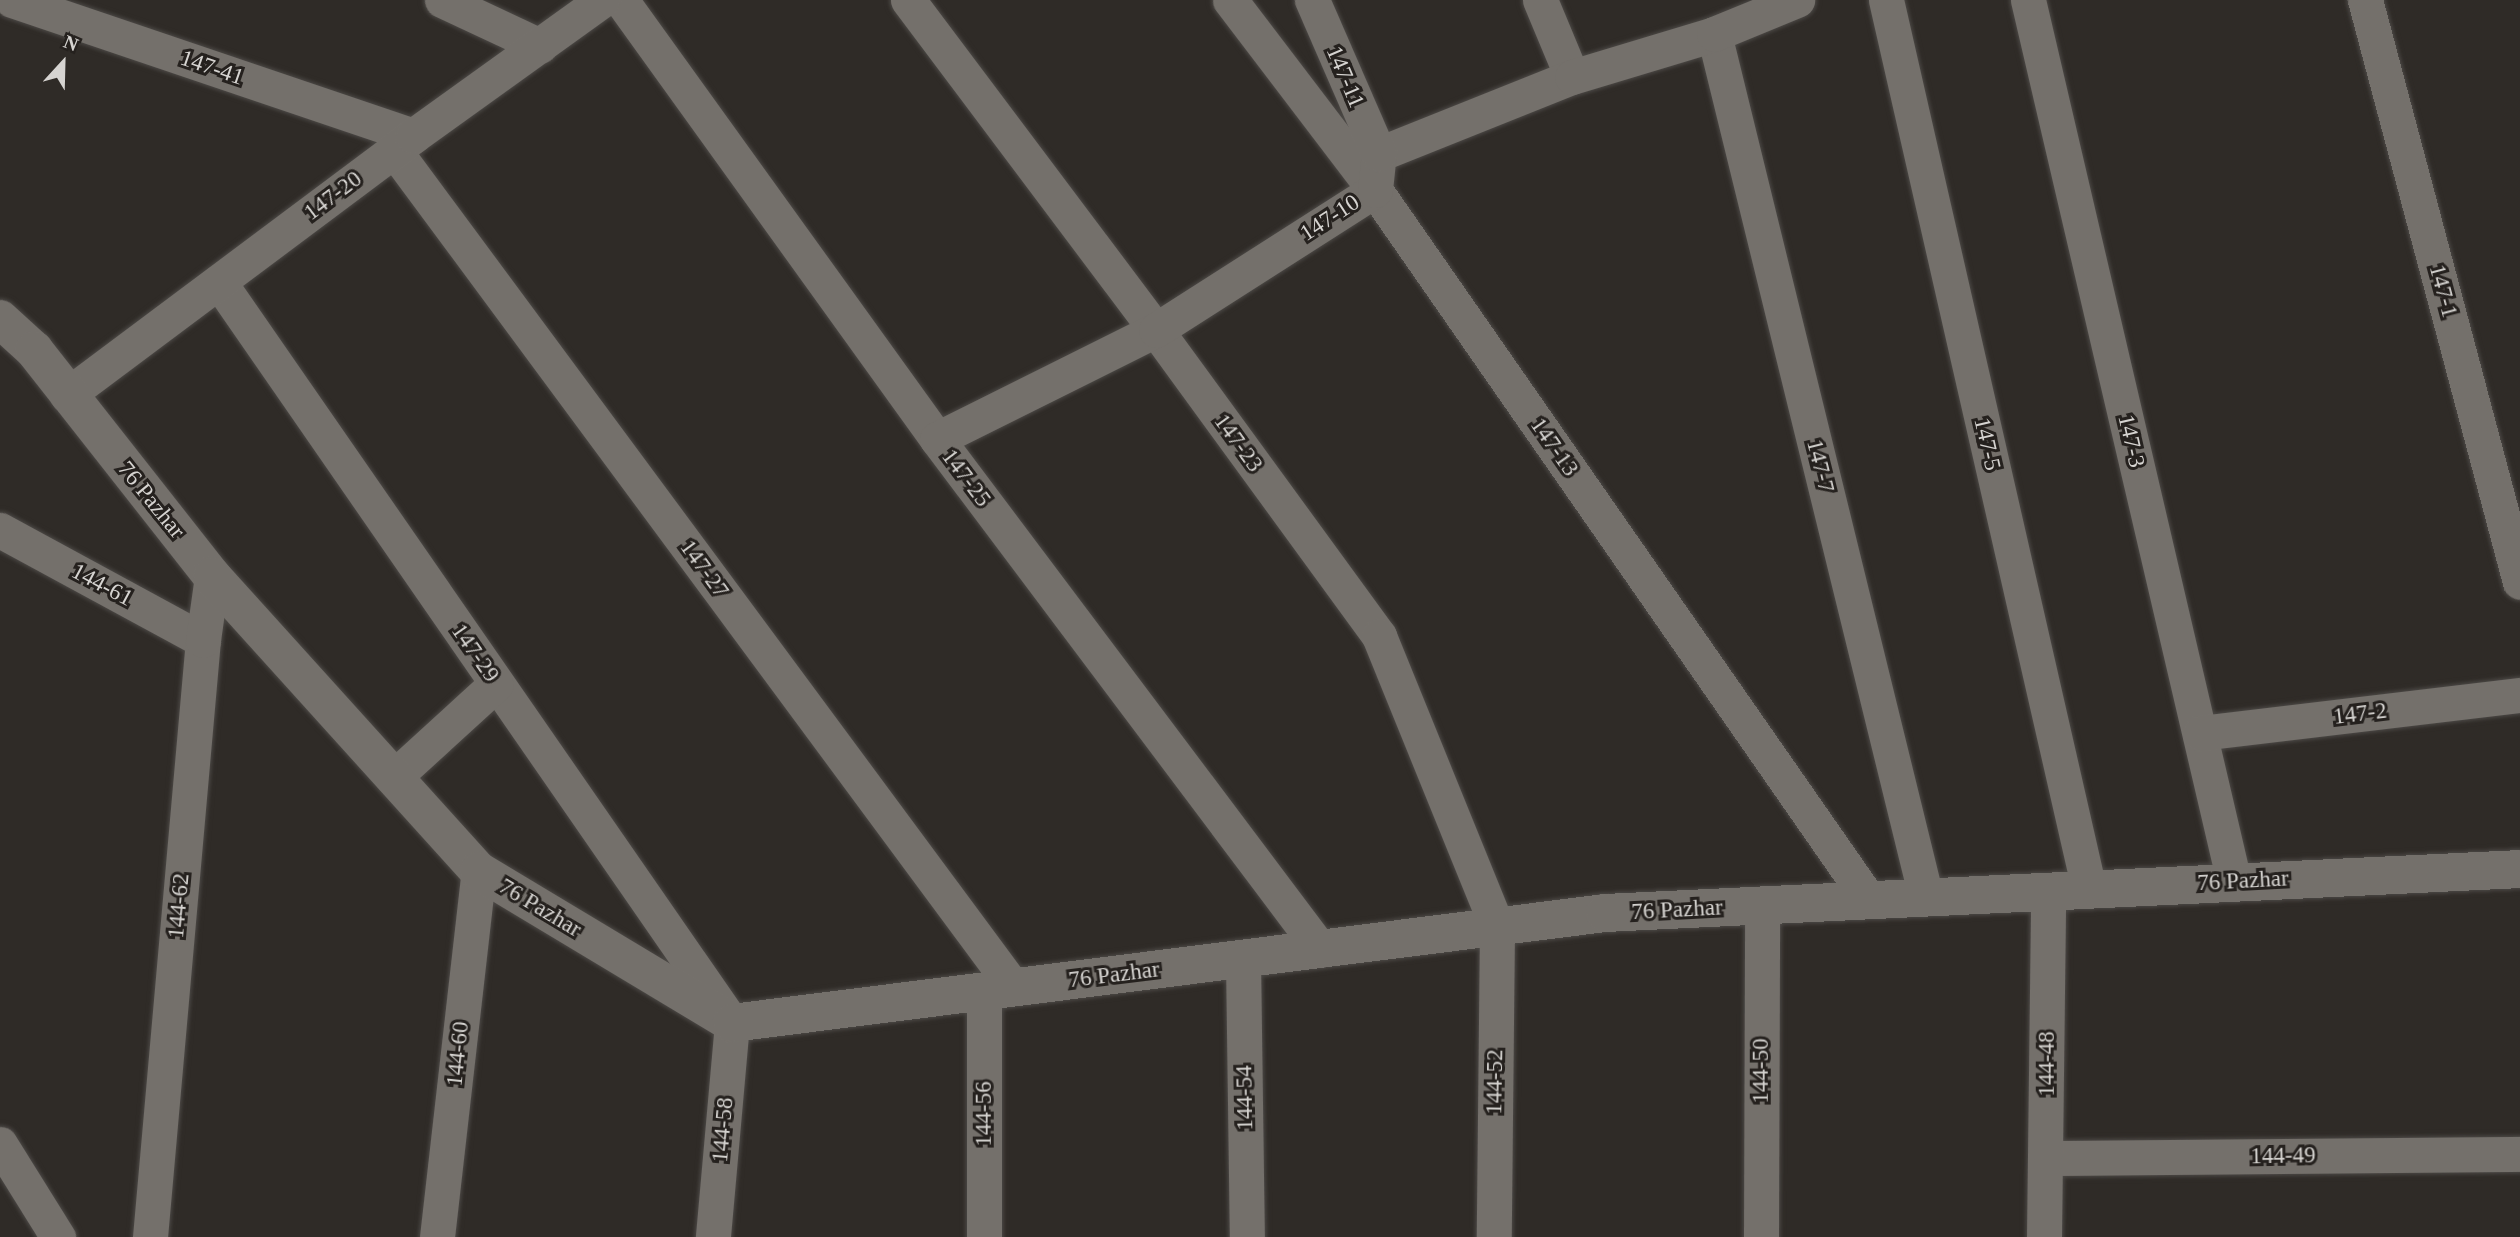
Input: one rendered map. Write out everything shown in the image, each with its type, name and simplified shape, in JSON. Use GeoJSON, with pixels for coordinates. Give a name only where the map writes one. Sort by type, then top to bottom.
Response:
{"type":"FeatureCollection","features":[{"type":"Feature","properties":{"kind":"street","name":"147-41"},"geometry":{"type":"LineString","coordinates":[[12,0],[403,143]]}},
{"type":"Feature","properties":{"kind":"street"},"geometry":{"type":"LineString","coordinates":[[442,0],[540,46]]}},
{"type":"Feature","properties":{"kind":"street","name":"147-20"},"geometry":{"type":"LineString","coordinates":[[67,395],[403,143],[602,0]]}},
{"type":"Feature","properties":{"kind":"street","name":"147-25"},"geometry":{"type":"LineString","coordinates":[[621,0],[937,439],[1321,950]]}},
{"type":"Feature","properties":{"kind":"street","name":"147-23"},"geometry":{"type":"LineString","coordinates":[[908,0],[1156,330],[1379,636],[1497,927]]}},
{"type":"Feature","properties":{"kind":"street","name":"147-13"},"geometry":{"type":"LineString","coordinates":[[1230,0],[1375,190],[1869,900]]}},
{"type":"Feature","properties":{"kind":"street","name":"147-11"},"geometry":{"type":"LineString","coordinates":[[1312,0],[1379,154]]}},
{"type":"Feature","properties":{"kind":"street"},"geometry":{"type":"LineString","coordinates":[[1541,0],[1572,77]]}},
{"type":"Feature","properties":{"kind":"street"},"geometry":{"type":"LineString","coordinates":[[1379,154],[1572,77],[1714,34],[1797,0]]}},
{"type":"Feature","properties":{"kind":"street","name":"147-5"},"geometry":{"type":"LineString","coordinates":[[1886,0],[2089,889]]}},
{"type":"Feature","properties":{"kind":"street","name":"147-3"},"geometry":{"type":"LineString","coordinates":[[2028,0],[2234,882]]}},
{"type":"Feature","properties":{"kind":"street","name":"147-1"},"geometry":{"type":"LineString","coordinates":[[2365,0],[2520,582]]}},
{"type":"Feature","properties":{"kind":"street","name":"147-7"},"geometry":{"type":"LineString","coordinates":[[1714,34],[1926,897]]}},
{"type":"Feature","properties":{"kind":"street","name":"147-27"},"geometry":{"type":"LineString","coordinates":[[403,143],[999,990]]}},
{"type":"Feature","properties":{"kind":"street","name":"147-10"},"geometry":{"type":"LineString","coordinates":[[937,439],[1156,330],[1375,190],[1379,154]]}},
{"type":"Feature","properties":{"kind":"street","name":"147-29"},"geometry":{"type":"LineString","coordinates":[[219,282],[732,1023]]}},
{"type":"Feature","properties":{"kind":"street","name":"76 Pazhar"},"geometry":{"type":"LineString","coordinates":[[0,320],[33,350],[212,576],[479,872],[732,1023],[1605,913],[2520,869]]}},
{"type":"Feature","properties":{"kind":"street","name":"144-61"},"geometry":{"type":"LineString","coordinates":[[0,530],[203,640]]}},
{"type":"Feature","properties":{"kind":"street","name":"144-62"},"geometry":{"type":"LineString","coordinates":[[150,1237],[203,640],[212,576]]}},
{"type":"Feature","properties":{"kind":"street"},"geometry":{"type":"LineString","coordinates":[[393,778],[496,684]]}},
{"type":"Feature","properties":{"kind":"street","name":"147-2"},"geometry":{"type":"LineString","coordinates":[[2200,733],[2520,695]]}},
{"type":"Feature","properties":{"kind":"street","name":"144-60"},"geometry":{"type":"LineString","coordinates":[[437,1237],[479,872]]}},
{"type":"Feature","properties":{"kind":"street","name":"144-48"},"geometry":{"type":"LineString","coordinates":[[2044,1237],[2048,891]]}},
{"type":"Feature","properties":{"kind":"street","name":"144-50"},"geometry":{"type":"LineString","coordinates":[[1760,1237],[1762,905]]}},
{"type":"Feature","properties":{"kind":"street","name":"144-52"},"geometry":{"type":"LineString","coordinates":[[1494,1237],[1497,927]]}},
{"type":"Feature","properties":{"kind":"street","name":"144-54"},"geometry":{"type":"LineString","coordinates":[[1243,959],[1247,1237]]}},
{"type":"Feature","properties":{"kind":"street","name":"144-56"},"geometry":{"type":"LineString","coordinates":[[985,1237],[999,990]]}},
{"type":"Feature","properties":{"kind":"street","name":"144-58"},"geometry":{"type":"LineString","coordinates":[[713,1237],[732,1023]]}},
{"type":"Feature","properties":{"kind":"street"},"geometry":{"type":"LineString","coordinates":[[0,1144],[58,1237]]}},
{"type":"Feature","properties":{"kind":"street","name":"144-49"},"geometry":{"type":"LineString","coordinates":[[2046,1158],[2520,1154]]}}]}
